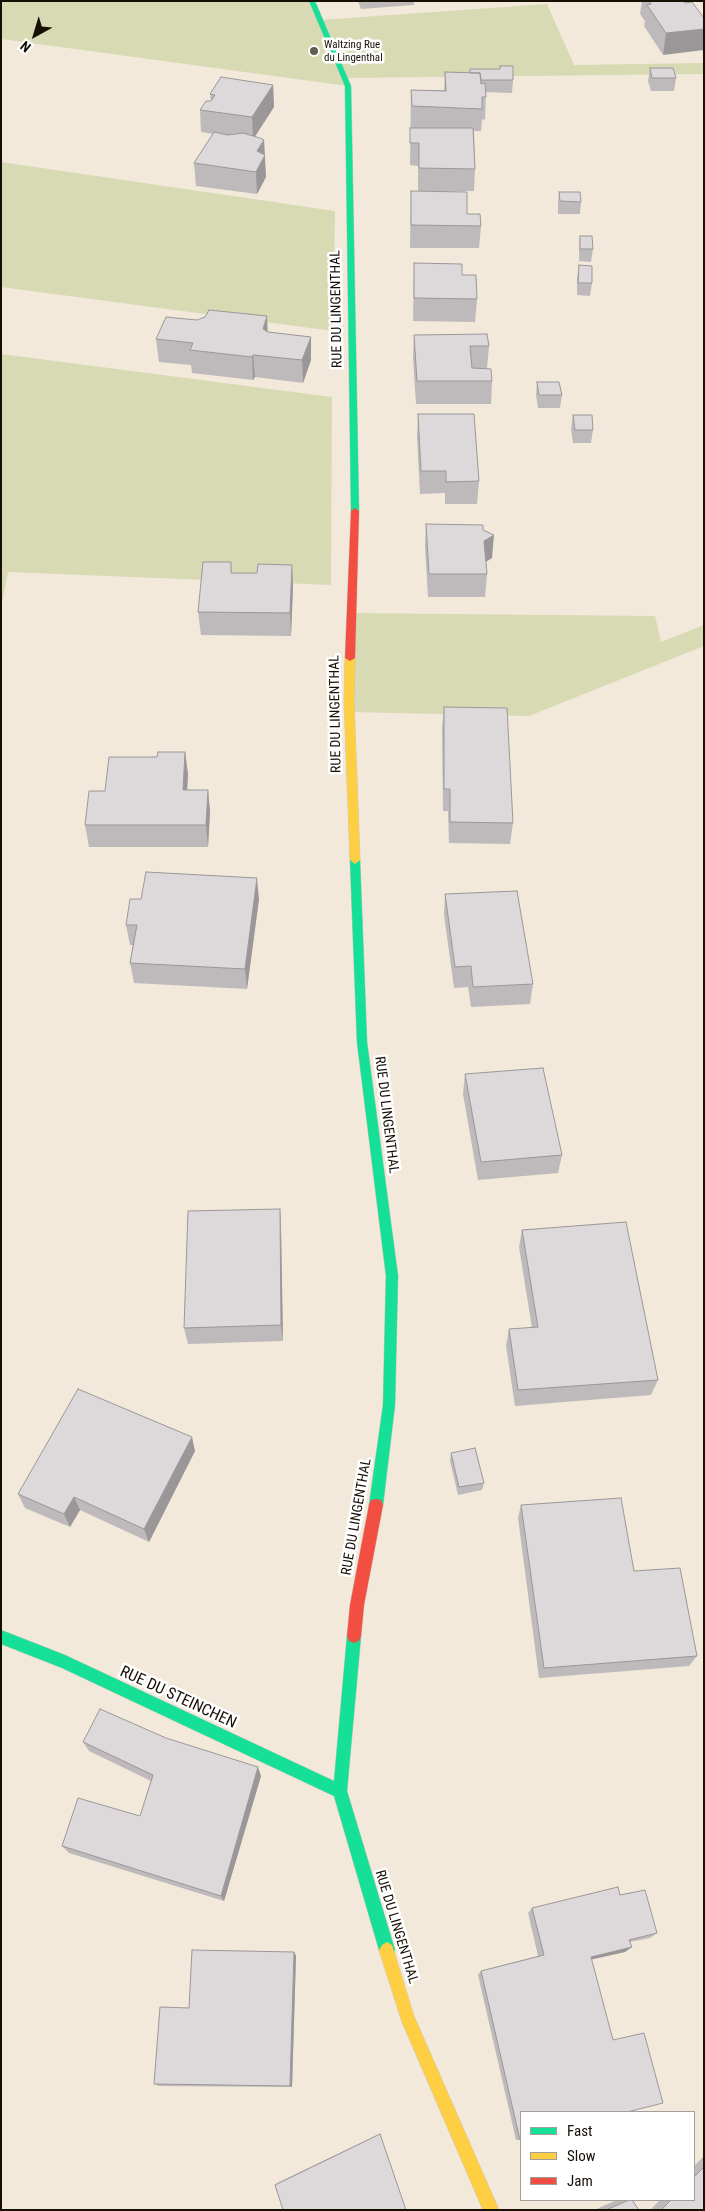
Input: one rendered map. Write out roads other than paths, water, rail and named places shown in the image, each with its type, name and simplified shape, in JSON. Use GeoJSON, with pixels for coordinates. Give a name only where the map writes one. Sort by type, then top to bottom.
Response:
{"type":"FeatureCollection","features":[{"type":"Feature","properties":{"kind":"street","name":"RUE DU LINGENTHAL"},"geometry":{"type":"LineString","coordinates":[[312,1],[348,86],[355,508],[349,700],[362,1042],[392,1276],[389,1405],[377,1498],[357,1606],[340,1791],[407,2017],[491,2210]]}},
{"type":"Feature","properties":{"kind":"street","name":"RUE DU STEINCHEN"},"geometry":{"type":"LineString","coordinates":[[1,1637],[65,1662],[340,1791]]}},
{"type":"Feature","properties":{"kind":"place","name":"Waltzing Rue du Lingenthal"},"geometry":{"type":"Point","coordinates":[314,51]}}]}
